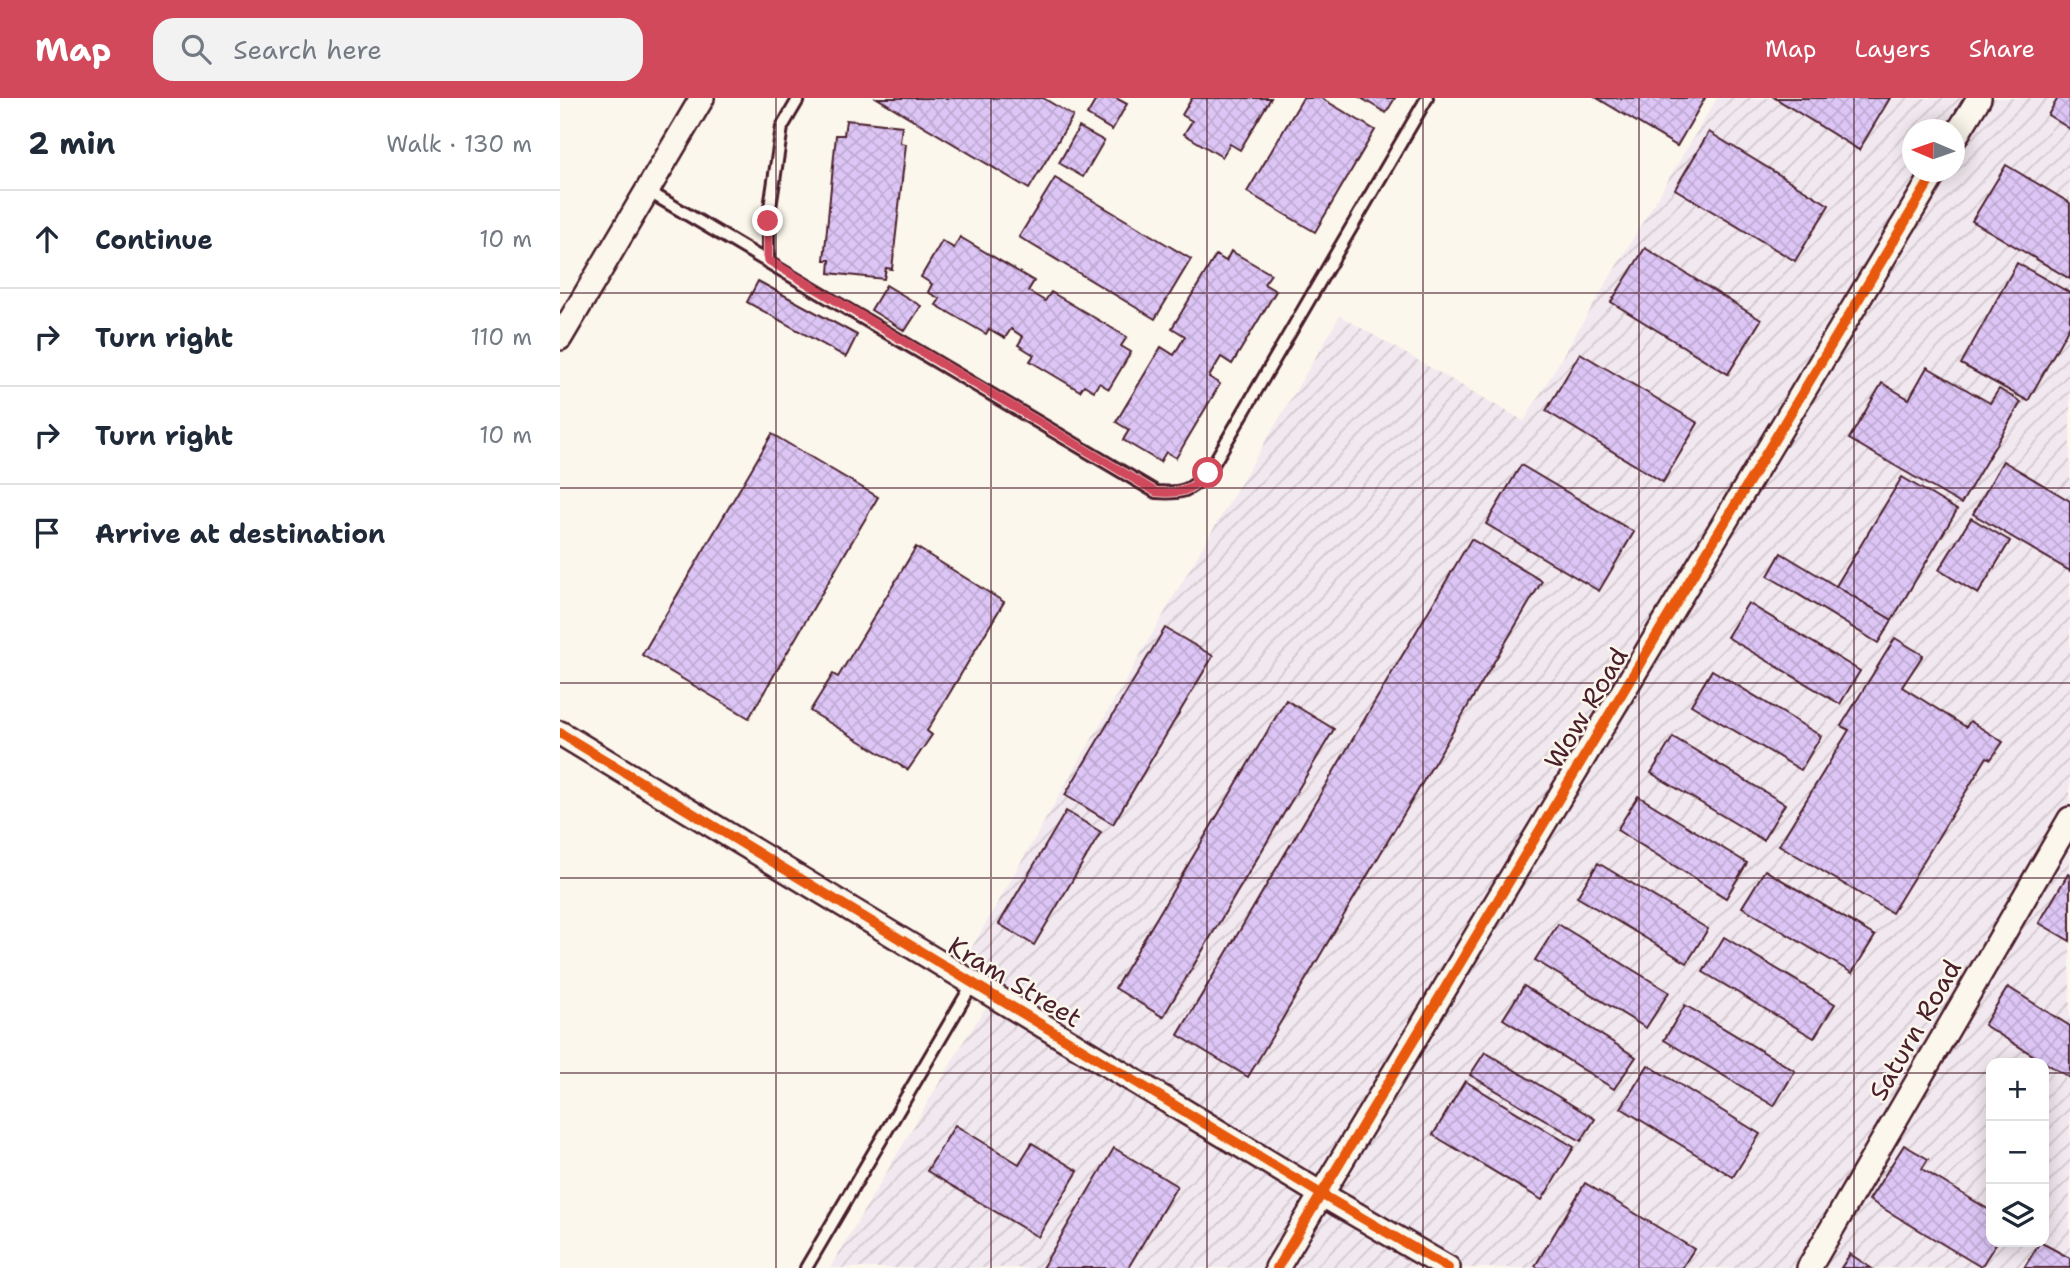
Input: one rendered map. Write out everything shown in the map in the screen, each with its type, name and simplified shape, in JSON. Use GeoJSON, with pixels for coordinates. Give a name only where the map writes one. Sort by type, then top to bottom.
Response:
{"type":"FeatureCollection","features":[{"type":"Feature","properties":{"kind":"street"},"geometry":{"type":"LineString","coordinates":[[560,338],[702,98]]}},
{"type":"Feature","properties":{"kind":"street"},"geometry":{"type":"LineString","coordinates":[[1965,122],[1979,98]]}},
{"type":"Feature","properties":{"kind":"street","name":"Wow Road"},"geometry":{"type":"LineString","coordinates":[[1277,1268],[1929,182]]}},
{"type":"Feature","properties":{"kind":"street","name":"Kram Street"},"geometry":{"type":"LineString","coordinates":[[560,733],[1321,1194],[1448,1268]]}},
{"type":"Feature","properties":{"kind":"street","name":"Saturn Road"},"geometry":{"type":"LineString","coordinates":[[1809,1268],[2070,819]]}},
{"type":"Feature","properties":{"kind":"lane"},"geometry":{"type":"LineString","coordinates":[[768,260],[768,221],[782,127],[799,98]]}},
{"type":"Feature","properties":{"kind":"lane"},"geometry":{"type":"LineString","coordinates":[[646,190],[1156,492],[1170,493],[1192,489],[1208,473],[1427,98]]}},
{"type":"Feature","properties":{"kind":"lane"},"geometry":{"type":"LineString","coordinates":[[806,1268],[973,983]]}},
{"type":"Feature","properties":{"kind":"shaded area"},"geometry":{"type":"Polygon","coordinates":[[[1717,98],[2070,98],[2070,1268],[830,1268],[964,1041],[1004,980],[967,956],[1188,572],[1340,316],[1524,421],[1717,98]]]}},
{"type":"Feature","properties":{"kind":"building"},"geometry":{"type":"Polygon","coordinates":[[[877,98],[1043,98],[1073,116],[1029,189],[877,98]]]}},
{"type":"Feature","properties":{"kind":"building"},"geometry":{"type":"Polygon","coordinates":[[[1097,98],[1116,98],[1127,104],[1112,130],[1087,115],[1097,98]]]}},
{"type":"Feature","properties":{"kind":"building"},"geometry":{"type":"Polygon","coordinates":[[[1192,98],[1271,98],[1240,150],[1230,144],[1222,157],[1184,134],[1192,121],[1182,115],[1192,98]]]}},
{"type":"Feature","properties":{"kind":"building"},"geometry":{"type":"Polygon","coordinates":[[[1303,98],[1321,98],[1375,130],[1315,232],[1247,192],[1303,98]]]}},
{"type":"Feature","properties":{"kind":"building"},"geometry":{"type":"Polygon","coordinates":[[[1361,98],[1395,98],[1386,113],[1361,98]]]}},
{"type":"Feature","properties":{"kind":"building"},"geometry":{"type":"Polygon","coordinates":[[[1597,98],[1705,98],[1677,146],[1597,98]]]}},
{"type":"Feature","properties":{"kind":"building"},"geometry":{"type":"Polygon","coordinates":[[[1775,98],[1890,98],[1859,150],[1775,98]]]}},
{"type":"Feature","properties":{"kind":"building"},"geometry":{"type":"Polygon","coordinates":[[[2058,98],[2070,98],[2070,129],[2048,115],[2058,98]]]}},
{"type":"Feature","properties":{"kind":"building"},"geometry":{"type":"Polygon","coordinates":[[[846,120],[902,126],[900,143],[906,144],[892,269],[886,268],[884,279],[829,273],[830,260],[824,260],[836,135],[844,135],[846,120]]]}},
{"type":"Feature","properties":{"kind":"building"},"geometry":{"type":"Polygon","coordinates":[[[1079,127],[1104,141],[1083,177],[1059,163],[1079,127]]]}},
{"type":"Feature","properties":{"kind":"building"},"geometry":{"type":"Polygon","coordinates":[[[1709,132],[1829,205],[1795,261],[1675,189],[1709,132]]]}},
{"type":"Feature","properties":{"kind":"building"},"geometry":{"type":"Polygon","coordinates":[[[2006,165],[2070,203],[2070,279],[1972,221],[2006,165]]]}},
{"type":"Feature","properties":{"kind":"building"},"geometry":{"type":"Polygon","coordinates":[[[1055,178],[1191,259],[1155,319],[1019,237],[1055,178]]]}},
{"type":"Feature","properties":{"kind":"building"},"geometry":{"type":"Polygon","coordinates":[[[960,237],[1034,281],[1028,291],[1045,301],[1051,292],[1127,337],[1121,346],[1131,352],[1109,389],[1099,383],[1094,391],[1084,385],[1080,391],[1030,361],[1034,355],[1018,345],[1023,337],[1011,329],[1005,338],[989,329],[986,334],[936,305],[940,299],[928,292],[932,284],[921,277],[942,241],[954,248],[960,237]]]}},
{"type":"Feature","properties":{"kind":"building"},"geometry":{"type":"Polygon","coordinates":[[[1645,248],[1761,320],[1728,374],[1611,302],[1645,248]]]}},
{"type":"Feature","properties":{"kind":"building"},"geometry":{"type":"Polygon","coordinates":[[[1231,251],[1271,274],[1264,284],[1276,291],[1232,364],[1221,357],[1209,377],[1220,384],[1176,458],[1166,452],[1160,462],[1123,440],[1129,430],[1116,422],[1161,347],[1174,355],[1185,336],[1172,328],[1216,255],[1226,261],[1231,251]]]}},
{"type":"Feature","properties":{"kind":"building"},"geometry":{"type":"Polygon","coordinates":[[[2017,263],[2070,293],[2070,325],[2028,401],[1961,364],[2017,263]]]}},
{"type":"Feature","properties":{"kind":"building"},"geometry":{"type":"Polygon","coordinates":[[[758,281],[857,335],[846,357],[747,302],[758,281]]]}},
{"type":"Feature","properties":{"kind":"building"},"geometry":{"type":"Polygon","coordinates":[[[886,285],[921,306],[905,331],[871,310],[886,285]]]}},
{"type":"Feature","properties":{"kind":"building"},"geometry":{"type":"Polygon","coordinates":[[[1580,353],[1698,423],[1663,482],[1546,411],[1580,353]]]}},
{"type":"Feature","properties":{"kind":"building"},"geometry":{"type":"Polygon","coordinates":[[[1927,367],[1990,403],[1999,389],[2021,402],[1961,504],[1849,439],[1882,383],[1909,399],[1927,367]]]}},
{"type":"Feature","properties":{"kind":"building"},"geometry":{"type":"Polygon","coordinates":[[[772,434],[878,497],[749,718],[642,655],[772,434]]]}},
{"type":"Feature","properties":{"kind":"building"},"geometry":{"type":"Polygon","coordinates":[[[2003,461],[2070,501],[2070,571],[1973,514],[2003,461]]]}},
{"type":"Feature","properties":{"kind":"building"},"geometry":{"type":"Polygon","coordinates":[[[1521,465],[1634,532],[1599,591],[1486,524],[1521,465]]]}},
{"type":"Feature","properties":{"kind":"building"},"geometry":{"type":"Polygon","coordinates":[[[1902,477],[1957,510],[1892,620],[1836,586],[1902,477]]]}},
{"type":"Feature","properties":{"kind":"building"},"geometry":{"type":"Polygon","coordinates":[[[1971,518],[2010,541],[1978,594],[1939,570],[1971,518]]]}},
{"type":"Feature","properties":{"kind":"building"},"geometry":{"type":"Polygon","coordinates":[[[1471,539],[1542,581],[1248,1077],[1178,1035],[1471,539]]]}},
{"type":"Feature","properties":{"kind":"building"},"geometry":{"type":"Polygon","coordinates":[[[916,547],[1004,602],[927,731],[932,735],[908,770],[810,711],[833,674],[838,677],[916,547]]]}},
{"type":"Feature","properties":{"kind":"building"},"geometry":{"type":"Polygon","coordinates":[[[1781,553],[1892,620],[1878,643],[1768,576],[1781,553]]]}},
{"type":"Feature","properties":{"kind":"building"},"geometry":{"type":"Polygon","coordinates":[[[1748,603],[1860,671],[1840,704],[1727,637],[1748,603]]]}},
{"type":"Feature","properties":{"kind":"building"},"geometry":{"type":"Polygon","coordinates":[[[1165,628],[1213,656],[1113,824],[1065,795],[1165,628]]]}},
{"type":"Feature","properties":{"kind":"building"},"geometry":{"type":"Polygon","coordinates":[[[1895,638],[1923,655],[1902,687],[1966,727],[1970,721],[2003,742],[1991,759],[1987,757],[1892,913],[1779,845],[1849,730],[1841,726],[1895,638]]]}},
{"type":"Feature","properties":{"kind":"building"},"geometry":{"type":"Polygon","coordinates":[[[1712,670],[1821,736],[1801,770],[1691,705],[1712,670]]]}},
{"type":"Feature","properties":{"kind":"building"},"geometry":{"type":"Polygon","coordinates":[[[1286,700],[1334,729],[1163,1017],[1115,988],[1286,700]]]}},
{"type":"Feature","properties":{"kind":"building"},"geometry":{"type":"Polygon","coordinates":[[[1673,737],[1785,804],[1763,840],[1651,773],[1673,737]]]}},
{"type":"Feature","properties":{"kind":"building"},"geometry":{"type":"Polygon","coordinates":[[[1638,796],[1747,863],[1726,898],[1617,830],[1638,796]]]}},
{"type":"Feature","properties":{"kind":"building"},"geometry":{"type":"Polygon","coordinates":[[[1066,811],[1101,832],[1034,945],[999,924],[1066,811]]]}},
{"type":"Feature","properties":{"kind":"building"},"geometry":{"type":"Polygon","coordinates":[[[1598,863],[1708,929],[1687,963],[1577,897],[1598,863]]]}},
{"type":"Feature","properties":{"kind":"building"},"geometry":{"type":"Polygon","coordinates":[[[1765,870],[1875,936],[1852,973],[1742,907],[1765,870]]]}},
{"type":"Feature","properties":{"kind":"building"},"geometry":{"type":"Polygon","coordinates":[[[2068,874],[2070,876],[2070,941],[2039,923],[2068,874]]]}},
{"type":"Feature","properties":{"kind":"building"},"geometry":{"type":"Polygon","coordinates":[[[1558,924],[1669,992],[1646,1028],[1535,960],[1558,924]]]}},
{"type":"Feature","properties":{"kind":"building"},"geometry":{"type":"Polygon","coordinates":[[[1724,937],[1835,1004],[1814,1038],[1703,972],[1724,937]]]}},
{"type":"Feature","properties":{"kind":"building"},"geometry":{"type":"Polygon","coordinates":[[[1524,986],[1636,1057],[1614,1089],[1503,1019],[1524,986]]]}},
{"type":"Feature","properties":{"kind":"building"},"geometry":{"type":"Polygon","coordinates":[[[2008,987],[2070,1026],[2070,1078],[2049,1065],[2049,1058],[2038,1058],[1984,1025],[2008,987]]]}},
{"type":"Feature","properties":{"kind":"building"},"geometry":{"type":"Polygon","coordinates":[[[1685,1005],[1795,1071],[1774,1106],[1664,1040],[1685,1005]]]}},
{"type":"Feature","properties":{"kind":"building"},"geometry":{"type":"Polygon","coordinates":[[[1485,1052],[1595,1119],[1581,1141],[1470,1075],[1485,1052]]]}},
{"type":"Feature","properties":{"kind":"building"},"geometry":{"type":"Polygon","coordinates":[[[1648,1065],[1760,1134],[1733,1177],[1621,1108],[1648,1065]]]}},
{"type":"Feature","properties":{"kind":"building"},"geometry":{"type":"Polygon","coordinates":[[[1465,1081],[1574,1147],[1542,1200],[1433,1135],[1465,1081]]]}},
{"type":"Feature","properties":{"kind":"building"},"geometry":{"type":"Polygon","coordinates":[[[955,1125],[1019,1164],[1032,1143],[1078,1171],[1038,1237],[927,1171],[955,1125]]]}},
{"type":"Feature","properties":{"kind":"building"},"geometry":{"type":"Polygon","coordinates":[[[1904,1145],[1928,1159],[1922,1169],[1986,1208],[1986,1247],[1994,1247],[1981,1267],[1869,1200],[1904,1145]]]}},
{"type":"Feature","properties":{"kind":"building"},"geometry":{"type":"Polygon","coordinates":[[[1114,1148],[1177,1186],[1128,1268],[1042,1268],[1114,1148]]]}},
{"type":"Feature","properties":{"kind":"building"},"geometry":{"type":"Polygon","coordinates":[[[1585,1183],[1694,1249],[1682,1268],[1535,1266],[1585,1183]]]}},
{"type":"Feature","properties":{"kind":"building"},"geometry":{"type":"Polygon","coordinates":[[[2037,1247],[2049,1247],[2070,1258],[2070,1268],[2024,1268],[2037,1247]]]}},
{"type":"Feature","properties":{"kind":"building"},"geometry":{"type":"Polygon","coordinates":[[[1850,1254],[1871,1268],[1841,1268],[1850,1254]]]}},
{"type":"Feature","properties":{"kind":"cycle path"},"geometry":{"type":"LineString","coordinates":[[1277,1268],[1929,182]]}},
{"type":"Feature","properties":{"kind":"cycle path"},"geometry":{"type":"LineString","coordinates":[[560,733],[1321,1194],[1448,1268]]}},
{"type":"Feature","properties":{"kind":"route"},"geometry":{"type":"LineString","coordinates":[[768,221],[768,260],[1156,492],[1170,493],[1192,489],[1208,473]]}}]}
